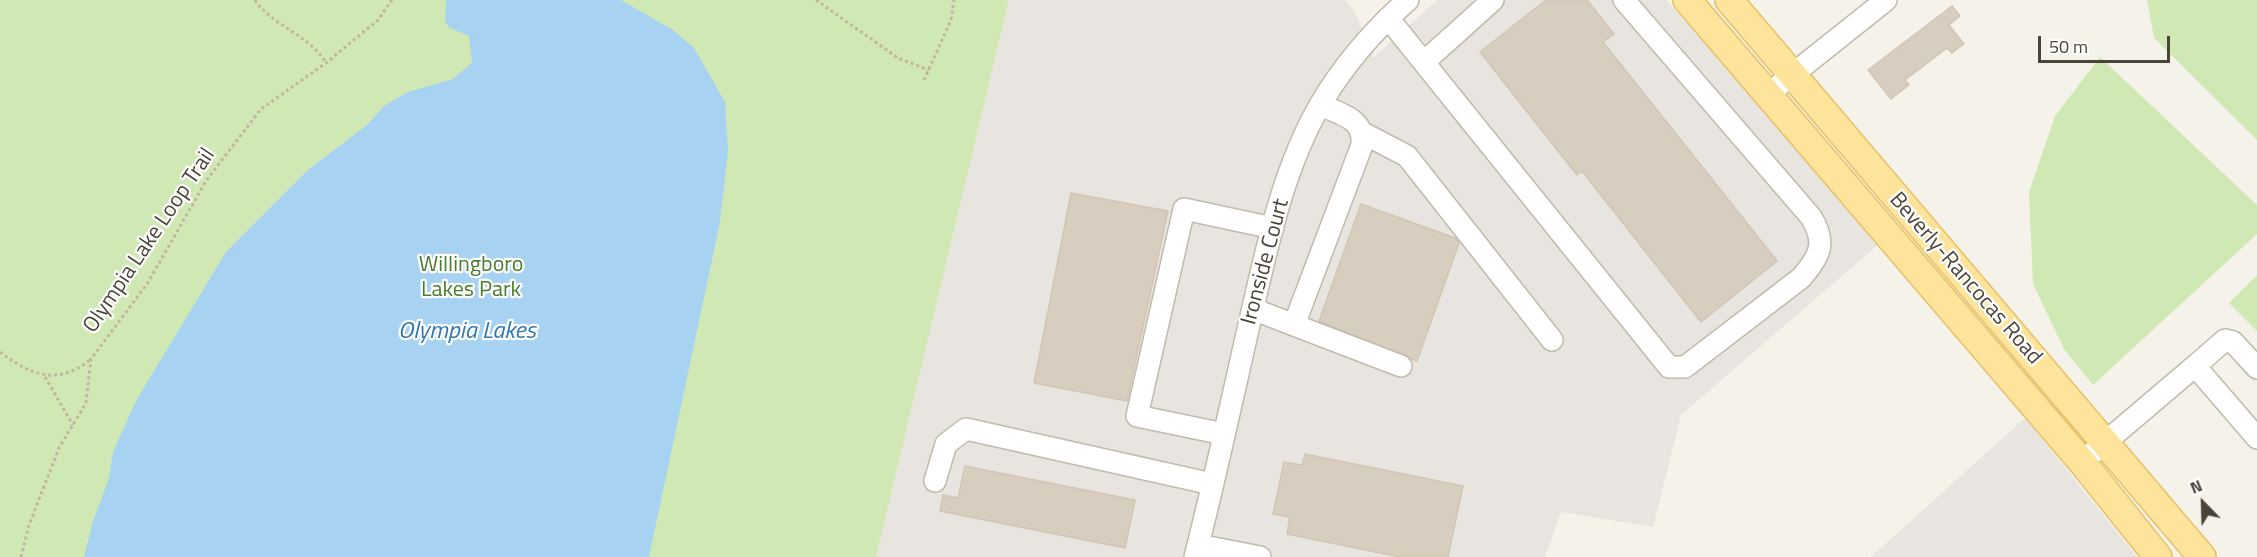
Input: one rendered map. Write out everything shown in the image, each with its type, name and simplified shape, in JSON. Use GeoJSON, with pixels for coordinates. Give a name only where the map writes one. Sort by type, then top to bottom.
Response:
{"type":"FeatureCollection","features":[{"type":"Feature","properties":{"kind":"main road","name":"Beverly-Rancocas Road"},"geometry":{"type":"LineString","coordinates":[[1687,0],[2082,462],[2158,557]]}},
{"type":"Feature","properties":{"kind":"main road","name":"Beverly-Rancocas Road"},"geometry":{"type":"LineString","coordinates":[[1729,0],[2104,443],[2143,484],[2202,557]]}},
{"type":"Feature","properties":{"kind":"street","name":"Ironside Court"},"geometry":{"type":"LineString","coordinates":[[1197,551],[1252,309],[1273,228],[1296,157],[1320,105],[1355,56],[1388,18],[1408,0]]}},
{"type":"Feature","properties":{"kind":"street"},"geometry":{"type":"LineString","coordinates":[[1424,62],[1492,0]]}},
{"type":"Feature","properties":{"kind":"street"},"geometry":{"type":"LineString","coordinates":[[1388,18],[1669,367],[1685,367],[1801,278],[1813,265],[1821,246],[1819,231],[1811,217],[1624,0]]}},
{"type":"Feature","properties":{"kind":"street"},"geometry":{"type":"LineString","coordinates":[[1768,94],[1886,0]]}},
{"type":"Feature","properties":{"kind":"street"},"geometry":{"type":"LineString","coordinates":[[1320,105],[1355,121],[1363,133],[1407,156],[1552,340]]}},
{"type":"Feature","properties":{"kind":"street"},"geometry":{"type":"LineString","coordinates":[[1294,325],[1362,145],[1363,133]]}},
{"type":"Feature","properties":{"kind":"street"},"geometry":{"type":"LineString","coordinates":[[1224,434],[1137,416],[1184,209],[1273,228]]}},
{"type":"Feature","properties":{"kind":"street"},"geometry":{"type":"LineString","coordinates":[[1252,309],[1401,366]]}},
{"type":"Feature","properties":{"kind":"street"},"geometry":{"type":"LineString","coordinates":[[2082,462],[2225,340],[2233,342],[2257,368]]}},
{"type":"Feature","properties":{"kind":"street"},"geometry":{"type":"LineString","coordinates":[[2195,366],[2257,438]]}},
{"type":"Feature","properties":{"kind":"street"},"geometry":{"type":"LineString","coordinates":[[935,481],[946,444],[966,429],[1212,484]]}},
{"type":"Feature","properties":{"kind":"street"},"geometry":{"type":"LineString","coordinates":[[1197,551],[1260,557]]}},
{"type":"Feature","properties":{"kind":"path"},"geometry":{"type":"LineString","coordinates":[[255,0],[274,18],[309,42],[326,63]]}},
{"type":"Feature","properties":{"kind":"path","name":"Olympia Lake Loop Trail"},"geometry":{"type":"LineString","coordinates":[[21,557],[29,525],[59,448],[86,403],[91,359],[147,284],[206,181],[261,109],[326,63],[378,20],[392,0]]}},
{"type":"Feature","properties":{"kind":"path"},"geometry":{"type":"LineString","coordinates":[[816,0],[898,58],[929,70]]}},
{"type":"Feature","properties":{"kind":"path"},"geometry":{"type":"LineString","coordinates":[[924,80],[951,20],[954,0]]}},
{"type":"Feature","properties":{"kind":"path"},"geometry":{"type":"LineString","coordinates":[[0,352],[15,363],[44,375],[65,375],[91,359]]}},
{"type":"Feature","properties":{"kind":"path"},"geometry":{"type":"LineString","coordinates":[[44,375],[73,425]]}},
{"type":"Feature","properties":{"kind":"shaded area"},"geometry":{"type":"Polygon","coordinates":[[[1009,0],[1345,0],[1354,10],[1374,57],[1437,0],[1666,0],[1880,243],[1681,415],[1653,527],[1561,512],[1545,557],[876,557],[1009,0]]]}},
{"type":"Feature","properties":{"kind":"shaded area"},"geometry":{"type":"Polygon","coordinates":[[[2025,418],[2137,557],[1871,557],[2025,418]]]}},
{"type":"Feature","properties":{"kind":"green space","name":"Willingboro Lakes Park"},"geometry":{"type":"Polygon","coordinates":[[[0,0],[1009,0],[876,557],[0,557],[0,0]]]}},
{"type":"Feature","properties":{"kind":"green space"},"geometry":{"type":"Polygon","coordinates":[[[2147,0],[2257,0],[2257,140],[2154,38],[2147,0]]]}},
{"type":"Feature","properties":{"kind":"green space"},"geometry":{"type":"Polygon","coordinates":[[[2100,57],[2257,205],[2257,234],[2093,385],[2064,349],[2033,284],[2029,192],[2055,116],[2100,57]]]}},
{"type":"Feature","properties":{"kind":"green space"},"geometry":{"type":"Polygon","coordinates":[[[2257,275],[2257,331],[2229,303],[2257,275]]]}},
{"type":"Feature","properties":{"kind":"water","name":"Olympia Lakes"},"geometry":{"type":"Polygon","coordinates":[[[446,0],[621,0],[673,30],[694,48],[725,102],[728,151],[720,222],[649,557],[84,557],[93,521],[109,478],[113,452],[137,399],[226,252],[308,170],[367,125],[384,106],[408,92],[453,79],[472,63],[469,36],[450,28],[445,21],[446,0]]]}},
{"type":"Feature","properties":{"kind":"building"},"geometry":{"type":"Polygon","coordinates":[[[1546,0],[1587,0],[1614,34],[1603,42],[1777,261],[1701,322],[1582,171],[1577,175],[1480,52],[1546,0]]]}},
{"type":"Feature","properties":{"kind":"building"},"geometry":{"type":"Polygon","coordinates":[[[1952,6],[1960,16],[1949,25],[1964,44],[1952,53],[1947,48],[1905,80],[1909,85],[1891,99],[1868,70],[1952,6]]]}},
{"type":"Feature","properties":{"kind":"building"},"geometry":{"type":"Polygon","coordinates":[[[1071,193],[1168,211],[1127,401],[1034,383],[1071,193]]]}},
{"type":"Feature","properties":{"kind":"building"},"geometry":{"type":"Polygon","coordinates":[[[1361,204],[1455,238],[1459,243],[1417,361],[1319,321],[1361,204]]]}},
{"type":"Feature","properties":{"kind":"building"},"geometry":{"type":"Polygon","coordinates":[[[1305,454],[1463,486],[1448,557],[1400,557],[1287,534],[1290,517],[1273,514],[1284,462],[1302,465],[1305,454]]]}},
{"type":"Feature","properties":{"kind":"building"},"geometry":{"type":"Polygon","coordinates":[[[965,466],[1135,500],[1125,548],[940,511],[943,495],[958,498],[965,466]]]}}]}
